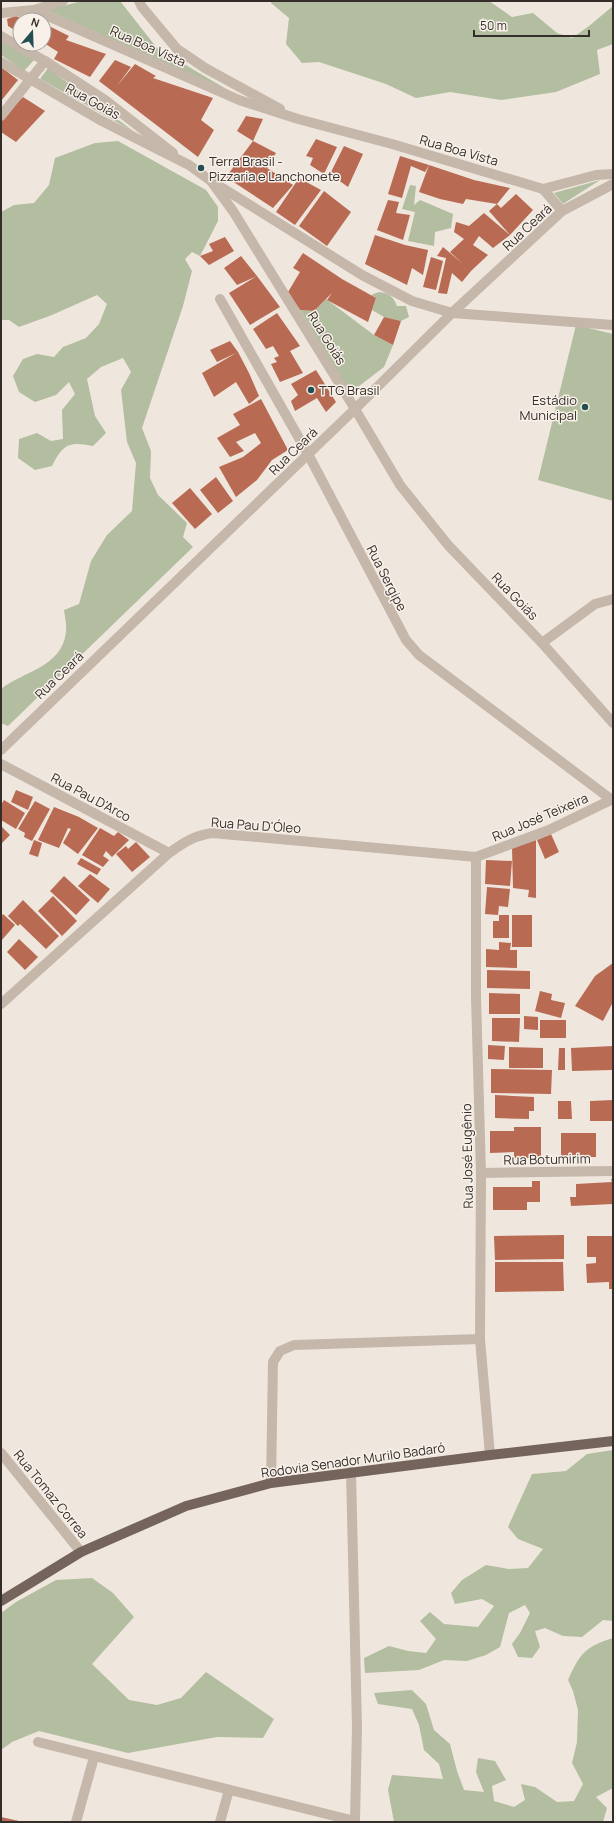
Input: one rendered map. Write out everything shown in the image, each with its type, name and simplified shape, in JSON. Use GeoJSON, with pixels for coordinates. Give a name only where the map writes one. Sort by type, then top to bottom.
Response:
{"type":"FeatureCollection","features":[{"type":"Feature","properties":{"kind":"main road","name":"Rodovia Senador Murilo Badaró"},"geometry":{"type":"LineString","coordinates":[[1,1601],[82,1552],[186,1506],[271,1483],[613,1441]]}},
{"type":"Feature","properties":{"kind":"street"},"geometry":{"type":"LineString","coordinates":[[1,13],[34,10],[63,1]]}},
{"type":"Feature","properties":{"kind":"street","name":"Rua Boa Vista"},"geometry":{"type":"LineString","coordinates":[[139,1],[142,7],[177,49],[205,68],[298,119]]}},
{"type":"Feature","properties":{"kind":"street","name":"Rua Boa Vista"},"geometry":{"type":"LineString","coordinates":[[34,10],[239,100],[298,119],[392,144],[544,189]]}},
{"type":"Feature","properties":{"kind":"street"},"geometry":{"type":"LineString","coordinates":[[1,36],[45,61],[105,100],[189,165]]}},
{"type":"Feature","properties":{"kind":"street"},"geometry":{"type":"LineString","coordinates":[[1,116],[45,61]]}},
{"type":"Feature","properties":{"kind":"street","name":"Rua Goiás"},"geometry":{"type":"LineString","coordinates":[[1,62],[100,120],[189,165],[211,181],[233,211],[355,408],[400,485],[448,545],[542,643],[613,723]]}},
{"type":"Feature","properties":{"kind":"street"},"geometry":{"type":"LineString","coordinates":[[562,212],[544,189],[596,175],[613,174]]}},
{"type":"Feature","properties":{"kind":"street"},"geometry":{"type":"LineString","coordinates":[[211,181],[362,275],[412,300],[452,313],[613,325]]}},
{"type":"Feature","properties":{"kind":"street","name":"Rua Ceará"},"geometry":{"type":"LineString","coordinates":[[1,750],[452,313],[562,212],[613,184]]}},
{"type":"Feature","properties":{"kind":"street","name":"Rua Sergipe"},"geometry":{"type":"LineString","coordinates":[[220,299],[308,454],[406,640],[419,654],[612,799]]}},
{"type":"Feature","properties":{"kind":"street"},"geometry":{"type":"LineString","coordinates":[[542,643],[595,604],[613,599]]}},
{"type":"Feature","properties":{"kind":"street","name":"Rua Pau D'Arco"},"geometry":{"type":"LineString","coordinates":[[1,764],[169,853]]}},
{"type":"Feature","properties":{"kind":"street","name":"Rua José Teixeira"},"geometry":{"type":"LineString","coordinates":[[476,857],[549,830],[612,799]]}},
{"type":"Feature","properties":{"kind":"street","name":"Rua Pau D'Óleo"},"geometry":{"type":"LineString","coordinates":[[1,1004],[169,853],[187,840],[212,833],[476,857]]}},
{"type":"Feature","properties":{"kind":"street","name":"Rua José Eugênio"},"geometry":{"type":"LineString","coordinates":[[476,857],[476,997],[481,1173],[480,1340],[490,1455]]}},
{"type":"Feature","properties":{"kind":"street","name":"Rua Botumirim"},"geometry":{"type":"LineString","coordinates":[[481,1173],[613,1171]]}},
{"type":"Feature","properties":{"kind":"street"},"geometry":{"type":"LineString","coordinates":[[271,1483],[273,1362],[280,1351],[294,1345],[480,1340]]}},
{"type":"Feature","properties":{"kind":"street","name":"Rua Tomaz Correa"},"geometry":{"type":"LineString","coordinates":[[1,1452],[82,1552]]}},
{"type":"Feature","properties":{"kind":"street"},"geometry":{"type":"LineString","coordinates":[[38,1742],[355,1821],[357,1727],[351,1472]]}},
{"type":"Feature","properties":{"kind":"street"},"geometry":{"type":"LineString","coordinates":[[76,1822],[94,1757]]}},
{"type":"Feature","properties":{"kind":"street"},"geometry":{"type":"LineString","coordinates":[[220,1822],[229,1790]]}},
{"type":"Feature","properties":{"kind":"green space"},"geometry":{"type":"Polygon","coordinates":[[[82,1],[120,1],[157,48],[238,96],[52,12],[46,10],[82,1]]]}},
{"type":"Feature","properties":{"kind":"green space"},"geometry":{"type":"Polygon","coordinates":[[[271,1],[489,1],[512,17],[533,13],[557,33],[572,38],[613,6],[613,44],[597,50],[600,74],[556,92],[501,100],[450,92],[416,98],[386,84],[319,62],[302,63],[286,44],[289,18],[271,3],[271,1]]]}},
{"type":"Feature","properties":{"kind":"green space"},"geometry":{"type":"Polygon","coordinates":[[[1,40],[12,46],[12,52],[22,52],[35,59],[24,71],[1,55],[1,40]]]}},
{"type":"Feature","properties":{"kind":"green space"},"geometry":{"type":"Polygon","coordinates":[[[48,68],[136,133],[40,79],[48,68]]]}},
{"type":"Feature","properties":{"kind":"green space"},"geometry":{"type":"Polygon","coordinates":[[[118,141],[206,190],[218,207],[218,221],[200,256],[192,252],[185,259],[192,271],[183,306],[142,428],[151,451],[150,478],[158,495],[187,523],[183,537],[193,547],[8,726],[1,723],[1,689],[50,661],[63,644],[66,630],[64,610],[79,604],[91,561],[107,535],[132,511],[136,463],[127,442],[121,390],[131,372],[123,358],[101,367],[87,379],[95,416],[106,433],[93,446],[72,444],[63,449],[52,466],[35,470],[18,458],[19,439],[37,433],[51,441],[63,439],[62,410],[75,394],[69,382],[56,395],[35,402],[19,392],[13,376],[23,359],[37,354],[54,357],[63,347],[86,338],[99,324],[107,304],[97,295],[52,315],[19,327],[9,320],[1,320],[1,212],[14,205],[34,203],[49,185],[55,158],[95,143],[118,141]]]}},
{"type":"Feature","properties":{"kind":"green space"},"geometry":{"type":"Polygon","coordinates":[[[600,180],[563,204],[554,193],[600,180]]]}},
{"type":"Feature","properties":{"kind":"green space"},"geometry":{"type":"Polygon","coordinates":[[[410,185],[416,186],[414,205],[420,200],[453,214],[451,228],[435,232],[434,246],[408,241],[415,212],[402,209],[410,185]]]}},
{"type":"Feature","properties":{"kind":"green space"},"geometry":{"type":"Polygon","coordinates":[[[379,292],[390,296],[397,306],[406,306],[409,317],[401,321],[384,317],[372,310],[376,298],[371,295],[379,292]]]}},
{"type":"Feature","properties":{"kind":"green space"},"geometry":{"type":"Polygon","coordinates":[[[326,299],[374,335],[393,345],[384,367],[350,393],[300,310],[314,311],[326,299]]]}},
{"type":"Feature","properties":{"kind":"green space","name":"Estádio Municipal"},"geometry":{"type":"Polygon","coordinates":[[[576,325],[613,334],[613,501],[538,480],[576,325]]]}},
{"type":"Feature","properties":{"kind":"green space"},"geometry":{"type":"Polygon","coordinates":[[[613,1450],[613,1621],[603,1620],[582,1637],[563,1636],[545,1628],[535,1631],[540,1647],[532,1658],[518,1657],[512,1644],[520,1633],[530,1613],[525,1605],[509,1613],[500,1647],[486,1655],[467,1661],[444,1660],[419,1670],[365,1673],[364,1658],[389,1646],[408,1651],[426,1653],[436,1639],[420,1621],[430,1612],[444,1624],[478,1627],[494,1606],[482,1599],[455,1604],[451,1593],[462,1580],[486,1565],[509,1569],[528,1568],[543,1549],[518,1539],[508,1527],[532,1474],[566,1471],[587,1454],[613,1450]]]}},
{"type":"Feature","properties":{"kind":"green space"},"geometry":{"type":"Polygon","coordinates":[[[92,1578],[113,1593],[134,1617],[92,1664],[129,1700],[157,1705],[181,1698],[206,1672],[274,1719],[263,1738],[217,1737],[128,1753],[39,1731],[12,1742],[1,1750],[1,1613],[16,1602],[56,1580],[92,1578]]]}},
{"type":"Feature","properties":{"kind":"green space"},"geometry":{"type":"Polygon","coordinates":[[[613,1638],[613,1788],[596,1797],[607,1808],[603,1822],[394,1822],[388,1790],[392,1775],[443,1779],[439,1764],[424,1750],[419,1725],[412,1709],[378,1704],[374,1693],[412,1690],[426,1704],[434,1730],[450,1744],[464,1790],[484,1792],[476,1772],[478,1758],[495,1761],[506,1780],[492,1786],[494,1801],[514,1807],[525,1800],[521,1784],[535,1787],[557,1802],[574,1801],[583,1784],[572,1763],[577,1742],[578,1710],[573,1691],[568,1680],[576,1664],[589,1648],[613,1638]]]}},
{"type":"Feature","properties":{"kind":"building"},"geometry":{"type":"Polygon","coordinates":[[[12,17],[12,28],[8,26],[7,19],[12,17]]]}},
{"type":"Feature","properties":{"kind":"building"},"geometry":{"type":"Polygon","coordinates":[[[52,28],[69,36],[66,40],[106,54],[90,77],[54,59],[58,52],[52,48],[52,28]]]}},
{"type":"Feature","properties":{"kind":"building"},"geometry":{"type":"Polygon","coordinates":[[[115,60],[131,67],[117,86],[135,64],[156,76],[153,78],[213,98],[201,120],[214,130],[198,157],[99,81],[115,60]]]}},
{"type":"Feature","properties":{"kind":"building"},"geometry":{"type":"Polygon","coordinates":[[[1,67],[18,80],[1,101],[1,67]]]}},
{"type":"Feature","properties":{"kind":"building"},"geometry":{"type":"Polygon","coordinates":[[[23,97],[45,111],[16,142],[1,132],[1,118],[23,97]]]}},
{"type":"Feature","properties":{"kind":"building"},"geometry":{"type":"Polygon","coordinates":[[[246,116],[263,119],[253,141],[237,131],[246,116]]]}},
{"type":"Feature","properties":{"kind":"building"},"geometry":{"type":"Polygon","coordinates":[[[316,139],[337,147],[324,174],[310,165],[313,158],[306,156],[316,139]]]}},
{"type":"Feature","properties":{"kind":"building"},"geometry":{"type":"Polygon","coordinates":[[[253,141],[276,153],[267,168],[293,185],[273,208],[226,177],[253,141]]]}},
{"type":"Feature","properties":{"kind":"building"},"geometry":{"type":"Polygon","coordinates":[[[344,146],[363,154],[348,187],[330,174],[344,146]]]}},
{"type":"Feature","properties":{"kind":"building"},"geometry":{"type":"Polygon","coordinates":[[[400,156],[429,165],[425,172],[411,166],[402,198],[388,194],[400,156]]]}},
{"type":"Feature","properties":{"kind":"building"},"geometry":{"type":"Polygon","coordinates":[[[429,165],[474,180],[510,188],[497,204],[466,199],[463,204],[440,199],[419,192],[429,165]]]}},
{"type":"Feature","properties":{"kind":"building"},"geometry":{"type":"Polygon","coordinates":[[[299,178],[321,190],[295,225],[276,212],[299,178]]]}},
{"type":"Feature","properties":{"kind":"building"},"geometry":{"type":"Polygon","coordinates":[[[324,191],[351,212],[327,246],[299,226],[324,191]]]}},
{"type":"Feature","properties":{"kind":"building"},"geometry":{"type":"Polygon","coordinates":[[[516,194],[533,210],[510,235],[489,211],[497,204],[501,208],[516,194]]]}},
{"type":"Feature","properties":{"kind":"building"},"geometry":{"type":"Polygon","coordinates":[[[388,200],[399,202],[396,213],[410,215],[403,240],[377,230],[388,200]]]}},
{"type":"Feature","properties":{"kind":"building"},"geometry":{"type":"Polygon","coordinates":[[[484,213],[510,235],[493,248],[479,236],[473,245],[488,255],[462,282],[452,273],[447,294],[438,293],[446,258],[437,256],[443,247],[463,264],[450,252],[464,239],[454,232],[456,222],[469,226],[484,213]]]}},
{"type":"Feature","properties":{"kind":"building"},"geometry":{"type":"Polygon","coordinates":[[[375,235],[405,245],[428,250],[423,275],[412,268],[407,285],[365,264],[375,235]]]}},
{"type":"Feature","properties":{"kind":"building"},"geometry":{"type":"Polygon","coordinates":[[[225,237],[234,251],[209,265],[200,256],[213,251],[209,244],[225,237]]]}},
{"type":"Feature","properties":{"kind":"building"},"geometry":{"type":"Polygon","coordinates":[[[303,253],[342,279],[376,298],[368,322],[327,300],[332,293],[314,311],[300,310],[288,292],[300,272],[293,268],[303,253]]]}},
{"type":"Feature","properties":{"kind":"building"},"geometry":{"type":"Polygon","coordinates":[[[241,256],[257,276],[237,285],[224,268],[241,256]]]}},
{"type":"Feature","properties":{"kind":"building"},"geometry":{"type":"Polygon","coordinates":[[[431,257],[443,261],[436,290],[423,287],[431,257]]]}},
{"type":"Feature","properties":{"kind":"building"},"geometry":{"type":"Polygon","coordinates":[[[257,276],[280,307],[250,325],[229,293],[257,276]]]}},
{"type":"Feature","properties":{"kind":"building"},"geometry":{"type":"Polygon","coordinates":[[[277,313],[300,346],[290,351],[303,373],[280,382],[271,364],[277,362],[274,358],[279,356],[273,346],[266,349],[253,329],[277,313]]]}},
{"type":"Feature","properties":{"kind":"building"},"geometry":{"type":"Polygon","coordinates":[[[384,317],[401,321],[393,345],[374,335],[384,317]]]}},
{"type":"Feature","properties":{"kind":"building"},"geometry":{"type":"Polygon","coordinates":[[[230,341],[238,352],[259,396],[249,404],[236,382],[214,397],[202,373],[236,353],[217,362],[210,350],[230,341]]]}},
{"type":"Feature","properties":{"kind":"building"},"geometry":{"type":"Polygon","coordinates":[[[316,370],[336,402],[326,412],[317,398],[295,411],[291,401],[298,395],[291,384],[316,370]]]}},
{"type":"Feature","properties":{"kind":"building"},"geometry":{"type":"Polygon","coordinates":[[[261,399],[288,450],[272,460],[257,480],[236,497],[219,467],[243,457],[261,443],[255,433],[236,442],[244,451],[230,457],[217,438],[240,425],[233,414],[261,399]]]}},
{"type":"Feature","properties":{"kind":"building"},"geometry":{"type":"Polygon","coordinates":[[[216,477],[233,501],[218,513],[200,490],[216,477]]]}},
{"type":"Feature","properties":{"kind":"building"},"geometry":{"type":"Polygon","coordinates":[[[190,488],[212,514],[195,529],[172,503],[190,488]]]}},
{"type":"Feature","properties":{"kind":"building"},"geometry":{"type":"Polygon","coordinates":[[[16,790],[33,797],[28,810],[11,802],[16,790]]]}},
{"type":"Feature","properties":{"kind":"building"},"geometry":{"type":"Polygon","coordinates":[[[4,800],[25,813],[16,829],[1,820],[1,805],[4,800]]]}},
{"type":"Feature","properties":{"kind":"building"},"geometry":{"type":"Polygon","coordinates":[[[35,801],[50,809],[32,841],[24,837],[25,833],[18,829],[35,801]]]}},
{"type":"Feature","properties":{"kind":"building"},"geometry":{"type":"Polygon","coordinates":[[[54,807],[79,817],[98,828],[78,854],[63,843],[71,829],[68,828],[59,848],[38,840],[54,807]]]}},
{"type":"Feature","properties":{"kind":"building"},"geometry":{"type":"Polygon","coordinates":[[[1,826],[10,835],[1,844],[1,826]]]}},
{"type":"Feature","properties":{"kind":"building"},"geometry":{"type":"Polygon","coordinates":[[[100,828],[114,836],[118,832],[129,840],[112,857],[106,851],[103,856],[109,860],[103,867],[82,855],[100,828]]]}},
{"type":"Feature","properties":{"kind":"building"},"geometry":{"type":"Polygon","coordinates":[[[551,834],[559,852],[545,859],[537,840],[551,834]]]}},
{"type":"Feature","properties":{"kind":"building"},"geometry":{"type":"Polygon","coordinates":[[[34,840],[42,843],[38,857],[29,854],[34,840]]]}},
{"type":"Feature","properties":{"kind":"building"},"geometry":{"type":"Polygon","coordinates":[[[536,840],[536,898],[528,897],[529,890],[513,888],[512,848],[536,840]]]}},
{"type":"Feature","properties":{"kind":"building"},"geometry":{"type":"Polygon","coordinates":[[[136,842],[150,857],[132,872],[116,854],[126,846],[128,849],[136,842]]]}},
{"type":"Feature","properties":{"kind":"building"},"geometry":{"type":"Polygon","coordinates":[[[81,858],[101,869],[97,875],[77,864],[81,858]]]}},
{"type":"Feature","properties":{"kind":"building"},"geometry":{"type":"Polygon","coordinates":[[[486,860],[512,861],[510,886],[485,884],[486,860]]]}},
{"type":"Feature","properties":{"kind":"building"},"geometry":{"type":"Polygon","coordinates":[[[90,874],[110,889],[98,903],[78,886],[90,874]]]}},
{"type":"Feature","properties":{"kind":"building"},"geometry":{"type":"Polygon","coordinates":[[[64,876],[90,900],[76,915],[50,891],[64,876]]]}},
{"type":"Feature","properties":{"kind":"building"},"geometry":{"type":"Polygon","coordinates":[[[487,887],[510,889],[508,907],[499,906],[498,915],[485,914],[487,887]]]}},
{"type":"Feature","properties":{"kind":"building"},"geometry":{"type":"Polygon","coordinates":[[[53,896],[77,921],[62,936],[38,911],[53,896]]]}},
{"type":"Feature","properties":{"kind":"building"},"geometry":{"type":"Polygon","coordinates":[[[23,900],[59,936],[46,949],[20,924],[18,926],[8,916],[23,900]]]}},
{"type":"Feature","properties":{"kind":"building"},"geometry":{"type":"Polygon","coordinates":[[[3,914],[15,925],[1,941],[1,917],[3,914]]]}},
{"type":"Feature","properties":{"kind":"building"},"geometry":{"type":"Polygon","coordinates":[[[499,915],[509,915],[509,938],[493,938],[493,921],[499,921],[499,915]]]}},
{"type":"Feature","properties":{"kind":"building"},"geometry":{"type":"Polygon","coordinates":[[[512,915],[532,915],[532,947],[512,947],[512,915]]]}},
{"type":"Feature","properties":{"kind":"building"},"geometry":{"type":"Polygon","coordinates":[[[19,939],[38,957],[25,970],[7,952],[19,939]]]}},
{"type":"Feature","properties":{"kind":"building"},"geometry":{"type":"Polygon","coordinates":[[[499,942],[511,943],[510,950],[517,950],[517,968],[486,967],[486,949],[499,950],[499,942]]]}},
{"type":"Feature","properties":{"kind":"building"},"geometry":{"type":"Polygon","coordinates":[[[613,963],[613,1002],[603,1021],[575,1006],[595,976],[613,963]]]}},
{"type":"Feature","properties":{"kind":"building"},"geometry":{"type":"Polygon","coordinates":[[[487,970],[530,971],[530,989],[487,988],[487,970]]]}},
{"type":"Feature","properties":{"kind":"building"},"geometry":{"type":"Polygon","coordinates":[[[540,991],[552,994],[551,1000],[565,1003],[561,1018],[535,1011],[540,991]]]}},
{"type":"Feature","properties":{"kind":"building"},"geometry":{"type":"Polygon","coordinates":[[[489,993],[520,994],[520,1014],[489,1014],[489,993]]]}},
{"type":"Feature","properties":{"kind":"building"},"geometry":{"type":"Polygon","coordinates":[[[524,1016],[538,1017],[538,1030],[524,1029],[524,1016]]]}},
{"type":"Feature","properties":{"kind":"building"},"geometry":{"type":"Polygon","coordinates":[[[492,1018],[520,1018],[519,1042],[492,1041],[492,1018]]]}},
{"type":"Feature","properties":{"kind":"building"},"geometry":{"type":"Polygon","coordinates":[[[540,1020],[566,1020],[566,1038],[540,1038],[540,1020]]]}},
{"type":"Feature","properties":{"kind":"building"},"geometry":{"type":"Polygon","coordinates":[[[488,1045],[505,1046],[504,1060],[488,1059],[488,1045]]]}},
{"type":"Feature","properties":{"kind":"building"},"geometry":{"type":"Polygon","coordinates":[[[613,1046],[613,1070],[572,1071],[571,1048],[613,1046]]]}},
{"type":"Feature","properties":{"kind":"building"},"geometry":{"type":"Polygon","coordinates":[[[509,1047],[543,1048],[543,1068],[509,1068],[509,1047]]]}},
{"type":"Feature","properties":{"kind":"building"},"geometry":{"type":"Polygon","coordinates":[[[559,1048],[565,1048],[565,1070],[558,1070],[559,1048]]]}},
{"type":"Feature","properties":{"kind":"building"},"geometry":{"type":"Polygon","coordinates":[[[491,1069],[552,1070],[551,1094],[491,1093],[491,1069]]]}},
{"type":"Feature","properties":{"kind":"building"},"geometry":{"type":"Polygon","coordinates":[[[495,1095],[534,1097],[534,1111],[529,1111],[529,1119],[495,1118],[495,1095]]]}},
{"type":"Feature","properties":{"kind":"building"},"geometry":{"type":"Polygon","coordinates":[[[613,1100],[613,1121],[590,1121],[590,1101],[613,1100]]]}},
{"type":"Feature","properties":{"kind":"building"},"geometry":{"type":"Polygon","coordinates":[[[558,1101],[571,1101],[572,1119],[558,1119],[558,1101]]]}},
{"type":"Feature","properties":{"kind":"building"},"geometry":{"type":"Polygon","coordinates":[[[514,1127],[541,1127],[541,1158],[514,1158],[514,1152],[490,1153],[490,1131],[514,1131],[514,1127]]]}},
{"type":"Feature","properties":{"kind":"building"},"geometry":{"type":"Polygon","coordinates":[[[561,1133],[596,1133],[596,1157],[561,1157],[561,1133]]]}},
{"type":"Feature","properties":{"kind":"building"},"geometry":{"type":"Polygon","coordinates":[[[611,1179],[613,1179],[613,1204],[571,1206],[570,1197],[576,1197],[576,1184],[612,1182],[611,1179]]]}},
{"type":"Feature","properties":{"kind":"building"},"geometry":{"type":"Polygon","coordinates":[[[532,1181],[540,1181],[540,1202],[527,1202],[527,1210],[493,1210],[493,1187],[532,1187],[532,1181]]]}},
{"type":"Feature","properties":{"kind":"building"},"geometry":{"type":"Polygon","coordinates":[[[564,1235],[564,1259],[495,1260],[494,1236],[564,1235]]]}},
{"type":"Feature","properties":{"kind":"building"},"geometry":{"type":"Polygon","coordinates":[[[587,1236],[613,1236],[613,1289],[609,1289],[609,1282],[587,1283],[586,1264],[596,1263],[596,1257],[587,1257],[587,1236]]]}},
{"type":"Feature","properties":{"kind":"building"},"geometry":{"type":"Polygon","coordinates":[[[495,1262],[563,1262],[564,1291],[495,1292],[495,1262]]]}},
{"type":"Feature","properties":{"kind":"building"},"geometry":{"type":"Polygon","coordinates":[[[1,1817],[19,1821],[19,1822],[1,1822],[1,1817]]]}},
{"type":"Feature","properties":{"kind":"place","name":"Terra Brasil - Pizzaria e Lanchonete"},"geometry":{"type":"Point","coordinates":[201,168]}},
{"type":"Feature","properties":{"kind":"place","name":"TTG Brasil"},"geometry":{"type":"Point","coordinates":[311,390]}},
{"type":"Feature","properties":{"kind":"place","name":"Estádio Municipal"},"geometry":{"type":"Point","coordinates":[585,407]}}]}
